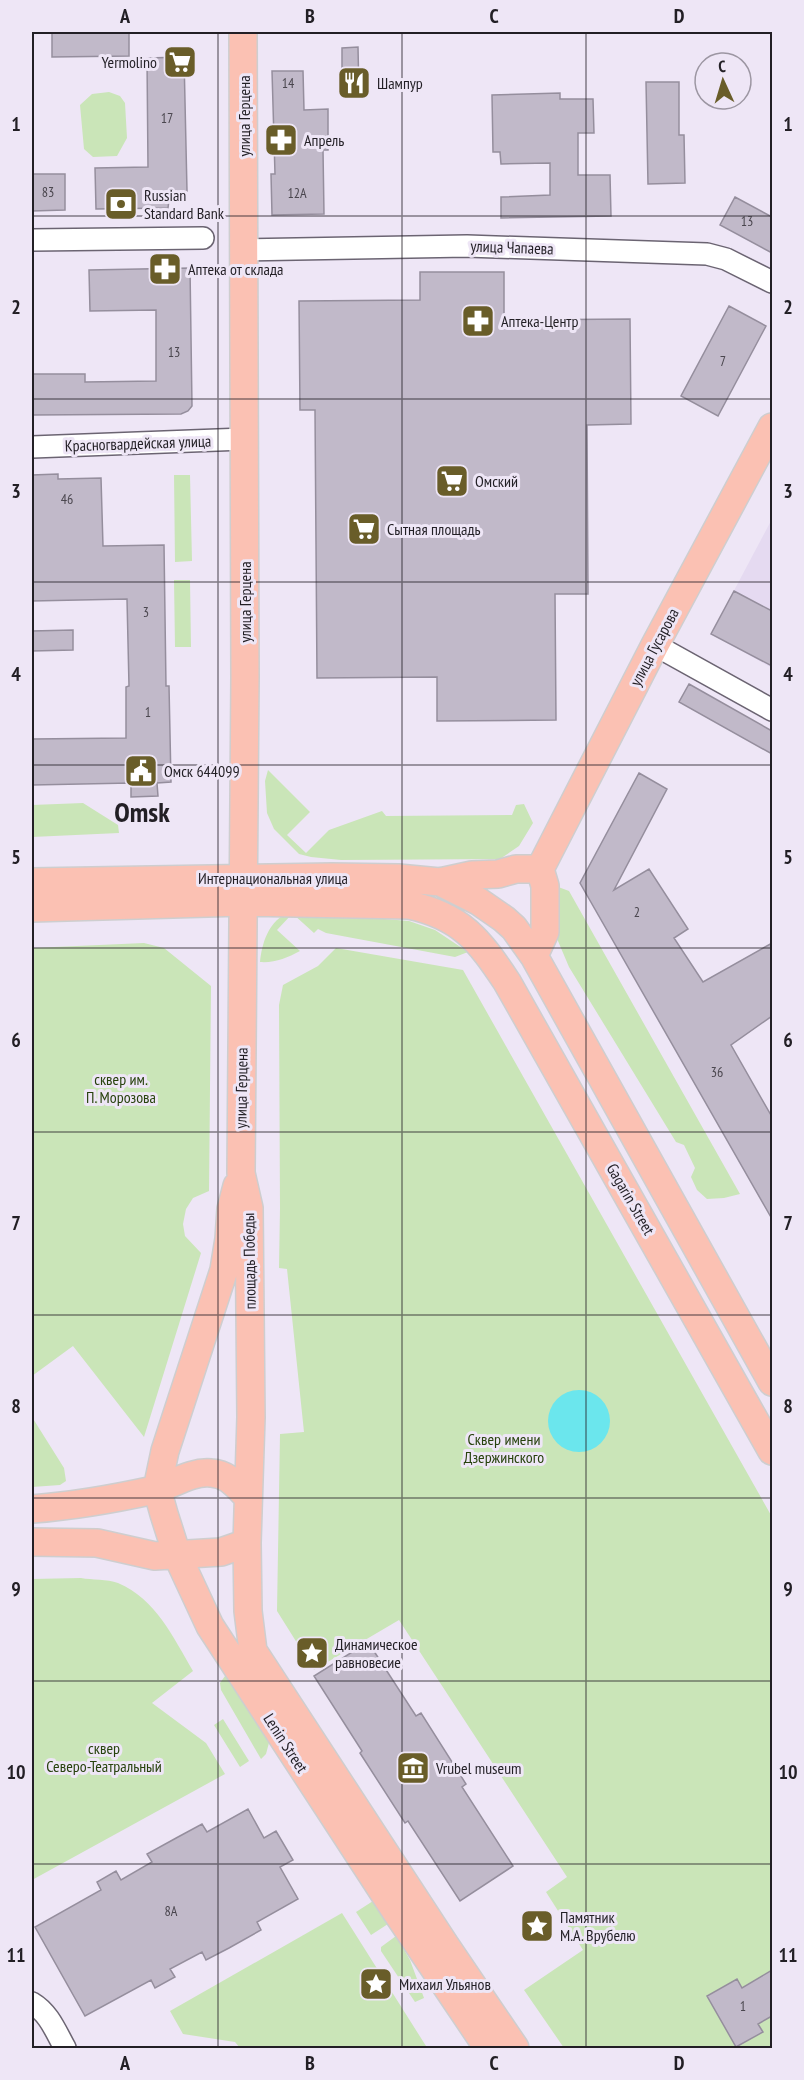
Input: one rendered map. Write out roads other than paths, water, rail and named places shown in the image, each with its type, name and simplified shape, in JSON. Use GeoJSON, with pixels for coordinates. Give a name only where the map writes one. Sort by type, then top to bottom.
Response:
{"type":"FeatureCollection","features":[{"type":"Feature","properties":{"kind":"main road","name":"улица Герцена"},"geometry":{"type":"LineString","coordinates":[[241,1173],[244,890],[243,32]]}},
{"type":"Feature","properties":{"kind":"main road","name":"улица Гусарова"},"geometry":{"type":"LineString","coordinates":[[540,868],[655,645],[772,427]]}},
{"type":"Feature","properties":{"kind":"main road"},"geometry":{"type":"LineString","coordinates":[[440,882],[472,875],[540,868],[545,886],[545,932],[534,956]]}},
{"type":"Feature","properties":{"kind":"main road","name":"Интернациональная улица"},"geometry":{"type":"LineString","coordinates":[[32,908],[399,878],[440,882],[472,897],[504,919]]}},
{"type":"Feature","properties":{"kind":"main road","name":"Интернациональная улица"},"geometry":{"type":"LineString","coordinates":[[32,882],[244,890],[409,905],[431,909],[446,917],[467,931],[485,949]]}},
{"type":"Feature","properties":{"kind":"main road","name":"Gagarin Street"},"geometry":{"type":"LineString","coordinates":[[504,919],[514,928],[534,956],[772,1382]]}},
{"type":"Feature","properties":{"kind":"main road","name":"Gagarin Street"},"geometry":{"type":"LineString","coordinates":[[485,949],[551,1058],[772,1451]]}},
{"type":"Feature","properties":{"kind":"main road","name":"площадь Победы"},"geometry":{"type":"LineString","coordinates":[[157,1489],[171,1431],[224,1270],[231,1209],[241,1173]]}},
{"type":"Feature","properties":{"kind":"main road","name":"площадь Победы"},"geometry":{"type":"LineString","coordinates":[[241,1173],[249,1208],[251,1417],[242,1491],[247,1543],[248,1611],[253,1651]]}},
{"type":"Feature","properties":{"kind":"main road"},"geometry":{"type":"LineString","coordinates":[[676,1280],[705,1263]]}},
{"type":"Feature","properties":{"kind":"main road"},"geometry":{"type":"LineString","coordinates":[[32,1509],[70,1507],[157,1489],[208,1472],[225,1475],[242,1491]]}},
{"type":"Feature","properties":{"kind":"main road"},"geometry":{"type":"LineString","coordinates":[[157,1489],[177,1555]]}},
{"type":"Feature","properties":{"kind":"main road"},"geometry":{"type":"LineString","coordinates":[[32,1542],[97,1543],[155,1556],[221,1552],[247,1543]]}},
{"type":"Feature","properties":{"kind":"main road","name":"Lenin Street"},"geometry":{"type":"LineString","coordinates":[[177,1555],[210,1626],[488,2049]]}},
{"type":"Feature","properties":{"kind":"main road","name":"Lenin Street"},"geometry":{"type":"LineString","coordinates":[[253,1651],[444,1945],[515,2049]]}},
{"type":"Feature","properties":{"kind":"street"},"geometry":{"type":"LineString","coordinates":[[32,240],[203,238]]}},
{"type":"Feature","properties":{"kind":"street","name":"улица Чапаева"},"geometry":{"type":"LineString","coordinates":[[245,250],[467,246],[707,254],[726,259],[772,282]]}},
{"type":"Feature","properties":{"kind":"street","name":"Красногвардейская улица"},"geometry":{"type":"LineString","coordinates":[[32,447],[244,439]]}},
{"type":"Feature","properties":{"kind":"street"},"geometry":{"type":"LineString","coordinates":[[655,645],[772,710]]}},
{"type":"Feature","properties":{"kind":"street"},"geometry":{"type":"LineString","coordinates":[[38,2008],[51,2021],[65,2049]]}},
{"type":"Feature","properties":{"kind":"water"},"geometry":{"type":"Polygon","coordinates":[[[579,1390],[601,1399],[610,1421],[601,1443],[579,1452],[557,1443],[548,1421],[557,1399],[579,1390]]]}},
{"type":"Feature","properties":{"kind":"place","name":"Yermolino"},"geometry":{"type":"Point","coordinates":[180,62]}},
{"type":"Feature","properties":{"kind":"place","name":"Шампур"},"geometry":{"type":"Point","coordinates":[354,83]}},
{"type":"Feature","properties":{"kind":"place","name":"Апрель"},"geometry":{"type":"Point","coordinates":[281,140]}},
{"type":"Feature","properties":{"kind":"place","name":"Russian Standard Bank"},"geometry":{"type":"Point","coordinates":[121,204]}},
{"type":"Feature","properties":{"kind":"place","name":"Аптека от склада"},"geometry":{"type":"Point","coordinates":[165,269]}},
{"type":"Feature","properties":{"kind":"place","name":"Аптека-Центр"},"geometry":{"type":"Point","coordinates":[478,321]}},
{"type":"Feature","properties":{"kind":"place","name":"Омский"},"geometry":{"type":"Point","coordinates":[452,481]}},
{"type":"Feature","properties":{"kind":"place","name":"Сытная площадь"},"geometry":{"type":"Point","coordinates":[364,529]}},
{"type":"Feature","properties":{"kind":"place","name":"Омск 644099"},"geometry":{"type":"Point","coordinates":[141,771]}},
{"type":"Feature","properties":{"kind":"place","name":"Динамическое равновесие"},"geometry":{"type":"Point","coordinates":[312,1653]}},
{"type":"Feature","properties":{"kind":"place","name":"Vrubel museum"},"geometry":{"type":"Point","coordinates":[413,1768]}},
{"type":"Feature","properties":{"kind":"place","name":"Памятник М.А. Врубелю"},"geometry":{"type":"Point","coordinates":[537,1926]}},
{"type":"Feature","properties":{"kind":"place","name":"Михаил Ульянов"},"geometry":{"type":"Point","coordinates":[376,1984]}},
{"type":"Feature","properties":{"kind":"district","name":"Omsk"},"geometry":{"type":"Point","coordinates":[142,812]}},
{"type":"Feature","properties":{"kind":"park label","name":"сквер им. П. Морозова"},"geometry":{"type":"Point","coordinates":[121,1088]}},
{"type":"Feature","properties":{"kind":"park label","name":"Сквер имени Дзержинского"},"geometry":{"type":"Point","coordinates":[504,1448]}},
{"type":"Feature","properties":{"kind":"park label","name":"сквер Северо-Театральный"},"geometry":{"type":"Point","coordinates":[104,1757]}}]}
